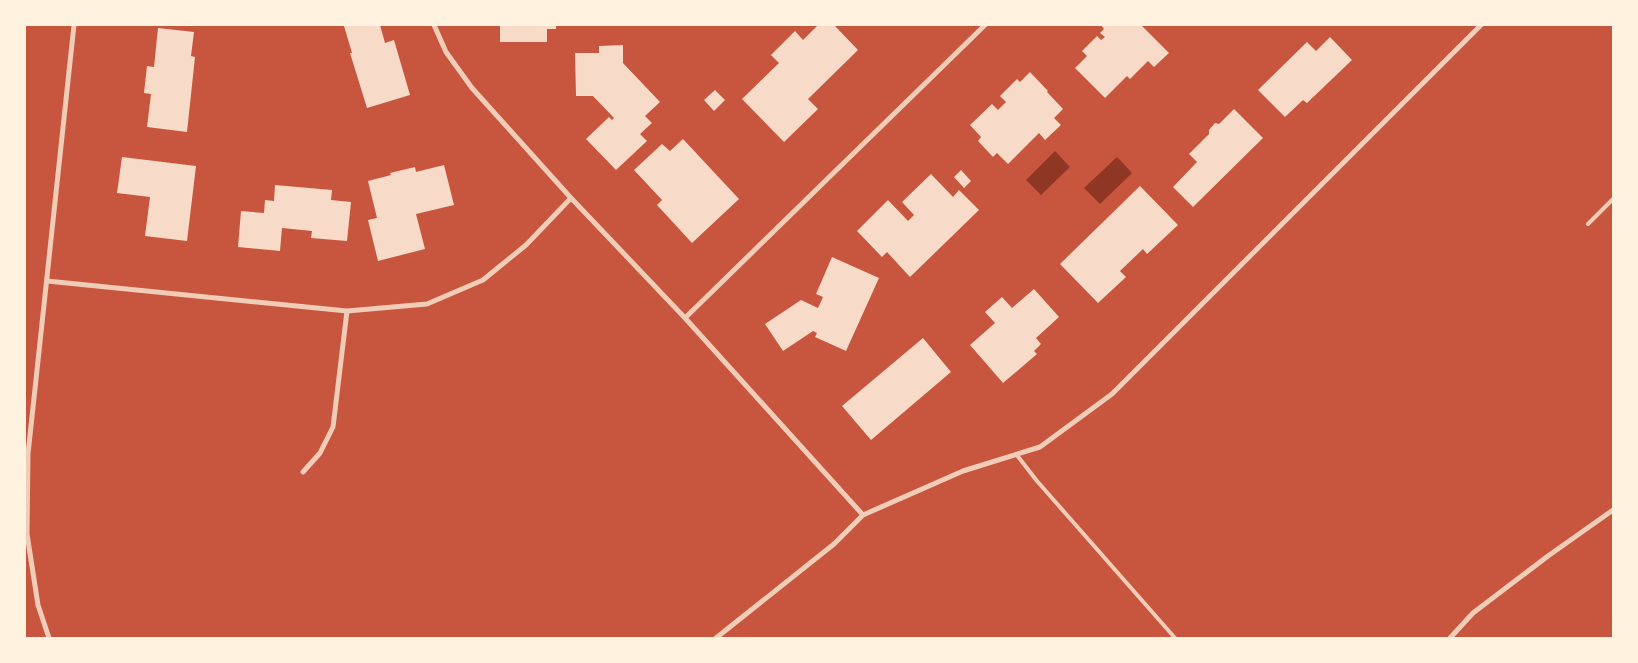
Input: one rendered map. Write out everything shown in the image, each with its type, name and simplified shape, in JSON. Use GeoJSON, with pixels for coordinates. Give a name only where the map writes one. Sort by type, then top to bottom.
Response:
{"type":"FeatureCollection","features":[{"type":"Feature","properties":{"kind":"street"},"geometry":{"type":"LineString","coordinates":[[49,638],[38,605],[27,534],[28,454],[74,25]]}},
{"type":"Feature","properties":{"kind":"street"},"geometry":{"type":"LineString","coordinates":[[434,25],[446,52],[472,88],[571,198],[685,318],[863,515]]}},
{"type":"Feature","properties":{"kind":"street"},"geometry":{"type":"LineString","coordinates":[[685,318],[986,25]]}},
{"type":"Feature","properties":{"kind":"street"},"geometry":{"type":"LineString","coordinates":[[716,638],[834,544],[863,515],[964,471],[1040,447],[1112,394],[1481,25]]}},
{"type":"Feature","properties":{"kind":"street"},"geometry":{"type":"LineString","coordinates":[[47,281],[347,311],[427,304],[483,280],[526,245],[571,198]]}},
{"type":"Feature","properties":{"kind":"street"},"geometry":{"type":"LineString","coordinates":[[303,472],[320,452],[333,427],[347,311]]}},
{"type":"Feature","properties":{"kind":"street"},"geometry":{"type":"LineString","coordinates":[[1450,638],[1473,613],[1613,510]]}},
{"type":"Feature","properties":{"kind":"lane"},"geometry":{"type":"LineString","coordinates":[[1588,224],[1613,200]]}},
{"type":"Feature","properties":{"kind":"lane"},"geometry":{"type":"LineString","coordinates":[[1016,454],[1036,481],[1175,638]]}},
{"type":"Feature","properties":{"kind":"shaded area"},"geometry":{"type":"Polygon","coordinates":[[[1055,151],[1070,167],[1041,195],[1026,180],[1055,151]]]}},
{"type":"Feature","properties":{"kind":"shaded area"},"geometry":{"type":"Polygon","coordinates":[[[1117,157],[1132,173],[1100,204],[1084,188],[1117,157]]]}},
{"type":"Feature","properties":{"kind":"building"},"geometry":{"type":"Polygon","coordinates":[[[380,25],[385,43],[394,40],[410,95],[367,108],[350,53],[352,53],[344,26],[380,25]]]}},
{"type":"Feature","properties":{"kind":"building"},"geometry":{"type":"Polygon","coordinates":[[[500,25],[556,25],[556,29],[547,29],[547,42],[500,42],[500,25]]]}},
{"type":"Feature","properties":{"kind":"building"},"geometry":{"type":"Polygon","coordinates":[[[818,25],[834,25],[858,50],[808,99],[818,109],[784,142],[742,99],[779,63],[771,55],[795,31],[803,40],[818,25]]]}},
{"type":"Feature","properties":{"kind":"building"},"geometry":{"type":"Polygon","coordinates":[[[1101,25],[1141,25],[1169,53],[1154,67],[1148,61],[1130,79],[1127,76],[1105,98],[1075,68],[1087,56],[1082,51],[1097,36],[1101,40],[1105,37],[1100,33],[1104,29],[1101,25]]]}},
{"type":"Feature","properties":{"kind":"building"},"geometry":{"type":"Polygon","coordinates":[[[158,28],[194,32],[191,56],[195,57],[187,132],[147,127],[151,94],[144,93],[147,66],[154,67],[158,28]]]}},
{"type":"Feature","properties":{"kind":"building"},"geometry":{"type":"Polygon","coordinates":[[[1330,37],[1352,60],[1307,103],[1303,100],[1285,117],[1258,90],[1307,42],[1316,51],[1330,37]]]}},
{"type":"Feature","properties":{"kind":"building"},"geometry":{"type":"Polygon","coordinates":[[[623,45],[623,63],[660,102],[645,116],[652,123],[640,134],[647,141],[616,170],[586,139],[609,117],[612,120],[614,118],[593,96],[576,96],[575,53],[599,53],[599,46],[623,45]]]}},
{"type":"Feature","properties":{"kind":"building"},"geometry":{"type":"Polygon","coordinates":[[[1030,72],[1063,109],[1054,118],[1061,125],[1045,140],[1039,133],[1008,164],[997,153],[993,157],[978,141],[981,137],[970,125],[992,104],[998,110],[1006,102],[1000,96],[1017,79],[1020,82],[1030,72]]]}},
{"type":"Feature","properties":{"kind":"building"},"geometry":{"type":"Polygon","coordinates":[[[715,90],[725,100],[714,111],[704,100],[715,90]]]}},
{"type":"Feature","properties":{"kind":"building"},"geometry":{"type":"Polygon","coordinates":[[[1234,109],[1263,138],[1193,207],[1173,187],[1197,162],[1189,154],[1209,134],[1209,130],[1215,123],[1219,124],[1234,109]]]}},
{"type":"Feature","properties":{"kind":"building"},"geometry":{"type":"Polygon","coordinates":[[[683,139],[739,199],[692,243],[657,205],[662,200],[634,170],[662,144],[670,151],[683,139]]]}},
{"type":"Feature","properties":{"kind":"building"},"geometry":{"type":"Polygon","coordinates":[[[122,157],[196,166],[187,241],[145,236],[150,197],[117,193],[122,157]]]}},
{"type":"Feature","properties":{"kind":"building"},"geometry":{"type":"Polygon","coordinates":[[[444,165],[454,205],[416,214],[425,249],[378,261],[368,220],[377,218],[368,181],[415,167],[416,172],[444,165]]]}},
{"type":"Feature","properties":{"kind":"building"},"geometry":{"type":"Polygon","coordinates":[[[961,170],[971,181],[964,188],[954,177],[961,170]]]}},
{"type":"Feature","properties":{"kind":"building"},"geometry":{"type":"Polygon","coordinates":[[[931,174],[953,197],[959,190],[979,210],[910,277],[887,252],[882,257],[857,231],[888,200],[908,221],[914,215],[902,202],[931,174]]]}},
{"type":"Feature","properties":{"kind":"building"},"geometry":{"type":"Polygon","coordinates":[[[275,185],[332,190],[331,200],[351,202],[347,241],[311,238],[312,231],[282,228],[280,251],[238,247],[241,211],[264,213],[265,200],[274,201],[275,185]]]}},
{"type":"Feature","properties":{"kind":"building"},"geometry":{"type":"Polygon","coordinates":[[[1140,186],[1178,225],[1147,254],[1143,249],[1120,271],[1126,277],[1098,303],[1060,264],[1140,186]]]}},
{"type":"Feature","properties":{"kind":"building"},"geometry":{"type":"Polygon","coordinates":[[[832,257],[879,278],[846,351],[815,337],[817,333],[813,331],[783,351],[765,324],[801,300],[818,308],[823,297],[816,294],[832,257]]]}},
{"type":"Feature","properties":{"kind":"building"},"geometry":{"type":"Polygon","coordinates":[[[1034,289],[1059,317],[1036,338],[1041,344],[1034,351],[1037,354],[1003,383],[970,345],[995,323],[985,312],[1002,297],[1012,308],[1034,289]]]}},
{"type":"Feature","properties":{"kind":"building"},"geometry":{"type":"Polygon","coordinates":[[[923,338],[951,372],[871,440],[842,406],[923,338]]]}}]}
